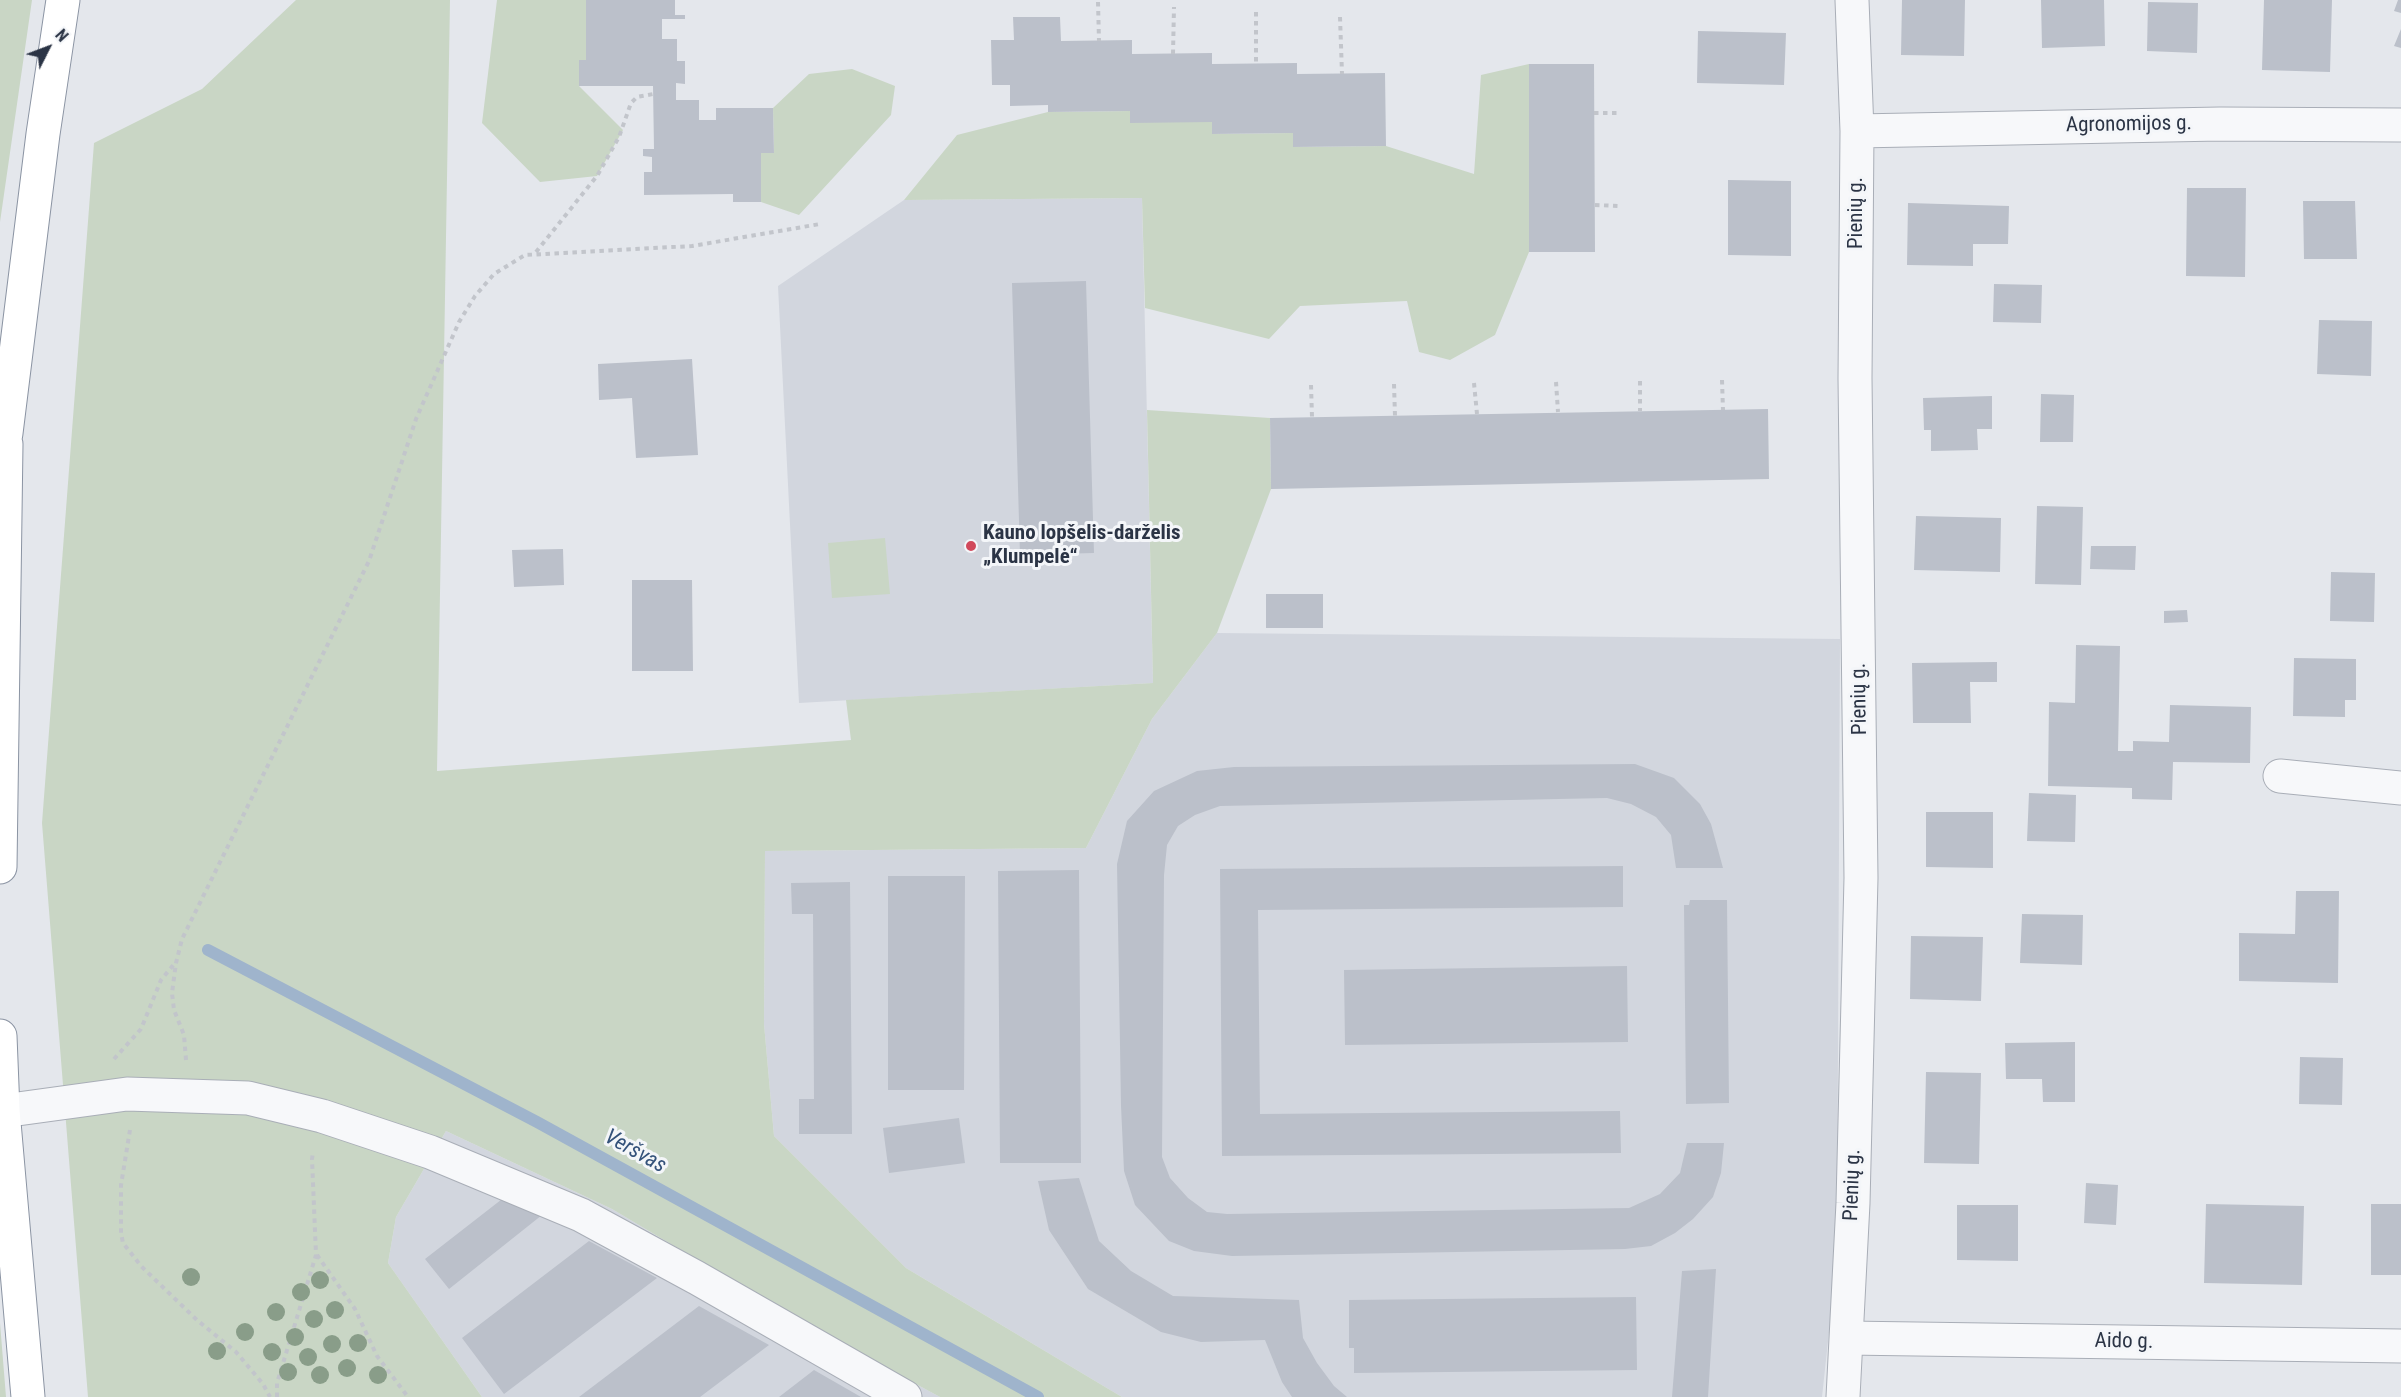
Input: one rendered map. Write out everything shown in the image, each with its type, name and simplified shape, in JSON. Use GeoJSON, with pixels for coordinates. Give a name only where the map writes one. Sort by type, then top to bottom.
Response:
{"type":"FeatureCollection","features":[{"type":"Feature","properties":{"kind":"highway"},"geometry":{"type":"LineString","coordinates":[[0,466],[43,134],[63,0]]}},
{"type":"Feature","properties":{"kind":"highway"},"geometry":{"type":"LineString","coordinates":[[0,867],[6,433]]}},
{"type":"Feature","properties":{"kind":"highway"},"geometry":{"type":"LineString","coordinates":[[0,1036],[3,1111],[28,1397]]}},
{"type":"Feature","properties":{"kind":"street","name":"Pienių g."},"geometry":{"type":"LineString","coordinates":[[1843,1397],[1853,1203],[1861,878],[1856,378],[1857,131],[1852,0]]}},
{"type":"Feature","properties":{"kind":"street","name":"Agronomijos g."},"geometry":{"type":"LineString","coordinates":[[1857,131],[2220,124],[2401,125]]}},
{"type":"Feature","properties":{"kind":"street"},"geometry":{"type":"LineString","coordinates":[[2280,776],[2401,788]]}},
{"type":"Feature","properties":{"kind":"street"},"geometry":{"type":"LineString","coordinates":[[3,1111],[127,1094],[248,1098],[322,1116],[430,1152],[581,1215],[905,1397]]}},
{"type":"Feature","properties":{"kind":"street","name":"Aido g."},"geometry":{"type":"LineString","coordinates":[[1847,1338],[2401,1346]]}},
{"type":"Feature","properties":{"kind":"path"},"geometry":{"type":"LineString","coordinates":[[1098,2],[1099,41]]}},
{"type":"Feature","properties":{"kind":"path"},"geometry":{"type":"LineString","coordinates":[[1173,54],[1174,7]]}},
{"type":"Feature","properties":{"kind":"path"},"geometry":{"type":"LineString","coordinates":[[1256,12],[1256,63]]}},
{"type":"Feature","properties":{"kind":"path"},"geometry":{"type":"LineString","coordinates":[[1341,17],[1342,74]]}},
{"type":"Feature","properties":{"kind":"path"},"geometry":{"type":"LineString","coordinates":[[536,253],[597,176],[619,137],[631,103],[637,97],[653,93]]}},
{"type":"Feature","properties":{"kind":"path"},"geometry":{"type":"LineString","coordinates":[[1594,113],[1618,113]]}},
{"type":"Feature","properties":{"kind":"path"},"geometry":{"type":"LineString","coordinates":[[1594,206],[1619,206]]}},
{"type":"Feature","properties":{"kind":"path"},"geometry":{"type":"LineString","coordinates":[[198,1097],[188,1068],[184,1035],[172,1003],[176,963],[182,939],[369,561],[416,419],[459,322],[475,297],[494,274],[514,259],[536,253],[692,246],[820,224]]}},
{"type":"Feature","properties":{"kind":"path"},"geometry":{"type":"LineString","coordinates":[[1722,380],[1723,410]]}},
{"type":"Feature","properties":{"kind":"path"},"geometry":{"type":"LineString","coordinates":[[1640,381],[1640,411]]}},
{"type":"Feature","properties":{"kind":"path"},"geometry":{"type":"LineString","coordinates":[[1556,382],[1558,412]]}},
{"type":"Feature","properties":{"kind":"path"},"geometry":{"type":"LineString","coordinates":[[1474,383],[1477,414]]}},
{"type":"Feature","properties":{"kind":"path"},"geometry":{"type":"LineString","coordinates":[[1394,384],[1395,416]]}},
{"type":"Feature","properties":{"kind":"path"},"geometry":{"type":"LineString","coordinates":[[1311,385],[1312,417]]}},
{"type":"Feature","properties":{"kind":"path"},"geometry":{"type":"LineString","coordinates":[[176,963],[161,980],[141,1029],[102,1072],[102,1097],[123,1112],[130,1125],[130,1138],[121,1185],[123,1243],[141,1266],[197,1320],[236,1352],[263,1384],[270,1397]]}},
{"type":"Feature","properties":{"kind":"path"},"geometry":{"type":"LineString","coordinates":[[277,1397],[277,1383],[316,1255],[312,1158],[322,1116]]}},
{"type":"Feature","properties":{"kind":"path"},"geometry":{"type":"LineString","coordinates":[[316,1255],[354,1309],[377,1356],[408,1397]]}},
{"type":"Feature","properties":{"kind":"shaded area","name":"Kauno lopšelis-darželis „Klumpelė“"},"geometry":{"type":"Polygon","coordinates":[[[1142,198],[1153,683],[799,703],[778,286],[904,200],[1142,198]]]}},
{"type":"Feature","properties":{"kind":"shaded area"},"geometry":{"type":"Polygon","coordinates":[[[1217,633],[1840,639],[1837,1258],[1822,1397],[1122,1397],[906,1268],[774,1136],[764,1024],[765,851],[1086,848],[1152,719],[1217,633]]]}},
{"type":"Feature","properties":{"kind":"shaded area"},"geometry":{"type":"Polygon","coordinates":[[[446,1131],[612,1209],[810,1327],[940,1397],[482,1397],[388,1263],[396,1217],[446,1131]]]}},
{"type":"Feature","properties":{"kind":"green space"},"geometry":{"type":"Polygon","coordinates":[[[0,0],[32,0],[0,222],[0,0]]]}},
{"type":"Feature","properties":{"kind":"green space"},"geometry":{"type":"Polygon","coordinates":[[[296,0],[450,0],[437,771],[851,740],[846,700],[1153,683],[1147,410],[1270,418],[1271,489],[1217,633],[1152,719],[1086,848],[765,851],[764,1024],[774,1136],[906,1268],[1122,1397],[940,1397],[810,1327],[612,1209],[446,1131],[396,1217],[388,1263],[482,1397],[88,1397],[42,823],[94,143],[202,89],[296,0]]]}},
{"type":"Feature","properties":{"kind":"green space"},"geometry":{"type":"Polygon","coordinates":[[[497,0],[586,0],[586,60],[579,60],[579,86],[623,130],[597,176],[540,182],[482,123],[497,0]]]}},
{"type":"Feature","properties":{"kind":"green space"},"geometry":{"type":"Polygon","coordinates":[[[1529,64],[1529,252],[1495,335],[1450,360],[1419,352],[1407,301],[1300,306],[1269,339],[1145,308],[1142,198],[904,200],[957,135],[1048,112],[1130,111],[1212,122],[1212,134],[1293,133],[1294,147],[1386,146],[1474,174],[1481,75],[1529,64]]]}},
{"type":"Feature","properties":{"kind":"green space"},"geometry":{"type":"Polygon","coordinates":[[[852,69],[895,86],[891,115],[799,215],[761,202],[761,153],[774,153],[773,108],[809,74],[852,69]]]}},
{"type":"Feature","properties":{"kind":"green space"},"geometry":{"type":"Polygon","coordinates":[[[885,538],[890,594],[832,598],[828,543],[885,538]]]}},
{"type":"Feature","properties":{"kind":"green space"},"geometry":{"type":"Polygon","coordinates":[[[0,1323],[6,1397],[0,1397],[0,1323]]]}},
{"type":"Feature","properties":{"kind":"building"},"geometry":{"type":"Polygon","coordinates":[[[586,0],[675,0],[675,15],[685,15],[685,19],[662,19],[662,39],[677,39],[677,61],[685,61],[685,84],[676,83],[676,100],[699,100],[699,120],[716,120],[716,108],[773,108],[774,153],[761,153],[761,202],[733,202],[733,194],[644,195],[644,172],[652,172],[652,157],[643,156],[643,149],[654,149],[653,86],[579,86],[579,60],[586,60],[586,0]]]}},
{"type":"Feature","properties":{"kind":"building"},"geometry":{"type":"Polygon","coordinates":[[[1902,0],[1965,0],[1964,56],[1901,55],[1902,0]]]}},
{"type":"Feature","properties":{"kind":"building"},"geometry":{"type":"Polygon","coordinates":[[[2041,0],[2104,0],[2105,46],[2042,48],[2041,0]]]}},
{"type":"Feature","properties":{"kind":"building"},"geometry":{"type":"Polygon","coordinates":[[[2264,0],[2332,0],[2330,72],[2262,70],[2264,0]]]}},
{"type":"Feature","properties":{"kind":"building"},"geometry":{"type":"Polygon","coordinates":[[[2398,0],[2401,0],[2401,13],[2394,11],[2398,0]]]}},
{"type":"Feature","properties":{"kind":"building"},"geometry":{"type":"Polygon","coordinates":[[[2148,2],[2198,3],[2197,53],[2147,51],[2148,2]]]}},
{"type":"Feature","properties":{"kind":"building"},"geometry":{"type":"Polygon","coordinates":[[[1013,17],[1060,17],[1061,41],[1132,40],[1132,54],[1212,53],[1212,64],[1297,63],[1297,74],[1385,73],[1386,146],[1293,147],[1293,133],[1212,134],[1212,122],[1130,123],[1130,111],[1048,112],[1048,105],[1010,106],[1010,85],[992,85],[991,40],[1014,40],[1013,17]]]}},
{"type":"Feature","properties":{"kind":"building"},"geometry":{"type":"Polygon","coordinates":[[[2401,29],[2401,48],[2394,46],[2401,29]]]}},
{"type":"Feature","properties":{"kind":"building"},"geometry":{"type":"Polygon","coordinates":[[[1698,31],[1786,33],[1784,85],[1697,83],[1698,31]]]}},
{"type":"Feature","properties":{"kind":"building"},"geometry":{"type":"Polygon","coordinates":[[[1529,64],[1594,64],[1595,252],[1529,252],[1529,64]]]}},
{"type":"Feature","properties":{"kind":"building"},"geometry":{"type":"Polygon","coordinates":[[[1728,180],[1791,181],[1791,256],[1728,255],[1728,180]]]}},
{"type":"Feature","properties":{"kind":"building"},"geometry":{"type":"Polygon","coordinates":[[[2187,188],[2246,188],[2245,277],[2186,276],[2187,188]]]}},
{"type":"Feature","properties":{"kind":"building"},"geometry":{"type":"Polygon","coordinates":[[[2303,201],[2355,201],[2357,259],[2304,259],[2303,201]]]}},
{"type":"Feature","properties":{"kind":"building"},"geometry":{"type":"Polygon","coordinates":[[[1908,203],[2009,206],[2008,244],[1973,244],[1973,266],[1907,265],[1908,203]]]}},
{"type":"Feature","properties":{"kind":"building"},"geometry":{"type":"Polygon","coordinates":[[[1086,281],[1094,553],[1020,555],[1012,283],[1086,281]]]}},
{"type":"Feature","properties":{"kind":"building"},"geometry":{"type":"Polygon","coordinates":[[[1994,284],[2042,285],[2041,323],[1993,322],[1994,284]]]}},
{"type":"Feature","properties":{"kind":"building"},"geometry":{"type":"Polygon","coordinates":[[[2319,320],[2372,321],[2371,376],[2317,374],[2319,320]]]}},
{"type":"Feature","properties":{"kind":"building"},"geometry":{"type":"Polygon","coordinates":[[[692,359],[698,455],[636,458],[632,398],[599,400],[598,364],[692,359]]]}},
{"type":"Feature","properties":{"kind":"building"},"geometry":{"type":"Polygon","coordinates":[[[2041,394],[2074,395],[2073,442],[2040,442],[2041,394]]]}},
{"type":"Feature","properties":{"kind":"building"},"geometry":{"type":"Polygon","coordinates":[[[1992,396],[1992,429],[1977,429],[1978,450],[1931,451],[1931,430],[1924,430],[1923,398],[1992,396]]]}},
{"type":"Feature","properties":{"kind":"building"},"geometry":{"type":"Polygon","coordinates":[[[1768,409],[1769,479],[1271,489],[1270,418],[1768,409]]]}},
{"type":"Feature","properties":{"kind":"building"},"geometry":{"type":"Polygon","coordinates":[[[2037,506],[2083,507],[2081,585],[2035,584],[2037,506]]]}},
{"type":"Feature","properties":{"kind":"building"},"geometry":{"type":"Polygon","coordinates":[[[1916,516],[2001,518],[2000,572],[1914,570],[1916,516]]]}},
{"type":"Feature","properties":{"kind":"building"},"geometry":{"type":"Polygon","coordinates":[[[2091,546],[2136,546],[2135,570],[2090,569],[2091,546]]]}},
{"type":"Feature","properties":{"kind":"building"},"geometry":{"type":"Polygon","coordinates":[[[563,549],[564,585],[514,587],[512,550],[563,549]]]}},
{"type":"Feature","properties":{"kind":"building"},"geometry":{"type":"Polygon","coordinates":[[[2331,572],[2375,573],[2374,622],[2330,621],[2331,572]]]}},
{"type":"Feature","properties":{"kind":"building"},"geometry":{"type":"Polygon","coordinates":[[[632,580],[692,580],[693,671],[632,671],[632,580]]]}},
{"type":"Feature","properties":{"kind":"building"},"geometry":{"type":"Polygon","coordinates":[[[1266,594],[1323,594],[1323,628],[1266,628],[1266,594]]]}},
{"type":"Feature","properties":{"kind":"building"},"geometry":{"type":"Polygon","coordinates":[[[2187,610],[2188,622],[2164,623],[2164,611],[2187,610]]]}},
{"type":"Feature","properties":{"kind":"building"},"geometry":{"type":"Polygon","coordinates":[[[2076,645],[2120,646],[2118,751],[2133,751],[2133,741],[2169,742],[2170,705],[2251,707],[2250,763],[2173,762],[2172,800],[2132,799],[2132,788],[2048,786],[2049,702],[2075,703],[2076,645]]]}},
{"type":"Feature","properties":{"kind":"building"},"geometry":{"type":"Polygon","coordinates":[[[2294,658],[2356,659],[2356,700],[2345,700],[2345,717],[2293,716],[2294,658]]]}},
{"type":"Feature","properties":{"kind":"building"},"geometry":{"type":"Polygon","coordinates":[[[1997,662],[1997,682],[1970,682],[1971,723],[1913,723],[1912,663],[1997,662]]]}},
{"type":"Feature","properties":{"kind":"building"},"geometry":{"type":"Polygon","coordinates":[[[1635,764],[1674,778],[1700,804],[1711,824],[1723,868],[1676,868],[1671,835],[1656,817],[1631,804],[1607,798],[1220,806],[1195,815],[1178,826],[1167,845],[1164,875],[1162,1157],[1170,1178],[1188,1198],[1207,1212],[1227,1214],[1629,1208],[1660,1194],[1680,1173],[1687,1143],[1724,1143],[1721,1173],[1713,1197],[1693,1219],[1675,1233],[1651,1246],[1625,1249],[1232,1256],[1194,1251],[1169,1241],[1135,1205],[1124,1171],[1121,1106],[1117,864],[1127,821],[1154,791],[1197,771],[1234,767],[1635,764]]]}},
{"type":"Feature","properties":{"kind":"building"},"geometry":{"type":"Polygon","coordinates":[[[2029,793],[2076,795],[2075,842],[2027,841],[2029,793]]]}},
{"type":"Feature","properties":{"kind":"building"},"geometry":{"type":"Polygon","coordinates":[[[1926,812],[1993,812],[1993,868],[1926,867],[1926,812]]]}},
{"type":"Feature","properties":{"kind":"building"},"geometry":{"type":"Polygon","coordinates":[[[1623,866],[1623,907],[1258,910],[1260,1114],[1620,1111],[1621,1153],[1222,1156],[1220,869],[1623,866]]]}},
{"type":"Feature","properties":{"kind":"building"},"geometry":{"type":"Polygon","coordinates":[[[1079,870],[1081,1163],[1000,1163],[998,871],[1079,870]]]}},
{"type":"Feature","properties":{"kind":"building"},"geometry":{"type":"Polygon","coordinates":[[[888,876],[965,876],[964,1090],[888,1090],[888,876]]]}},
{"type":"Feature","properties":{"kind":"building"},"geometry":{"type":"Polygon","coordinates":[[[850,882],[852,1134],[799,1134],[799,1099],[814,1099],[813,914],[792,914],[791,883],[850,882]]]}},
{"type":"Feature","properties":{"kind":"building"},"geometry":{"type":"Polygon","coordinates":[[[2296,891],[2339,891],[2338,983],[2239,981],[2239,933],[2295,934],[2296,891]]]}},
{"type":"Feature","properties":{"kind":"building"},"geometry":{"type":"Polygon","coordinates":[[[1690,900],[1727,900],[1729,1103],[1686,1104],[1684,905],[1689,905],[1690,900]]]}},
{"type":"Feature","properties":{"kind":"building"},"geometry":{"type":"Polygon","coordinates":[[[2022,914],[2083,915],[2082,965],[2020,963],[2022,914]]]}},
{"type":"Feature","properties":{"kind":"building"},"geometry":{"type":"Polygon","coordinates":[[[1911,936],[1983,937],[1981,1001],[1910,999],[1911,936]]]}},
{"type":"Feature","properties":{"kind":"building"},"geometry":{"type":"Polygon","coordinates":[[[1627,966],[1628,1042],[1345,1045],[1344,970],[1627,966]]]}},
{"type":"Feature","properties":{"kind":"building"},"geometry":{"type":"Polygon","coordinates":[[[2075,1042],[2075,1102],[2043,1102],[2042,1079],[2006,1079],[2005,1043],[2075,1042]]]}},
{"type":"Feature","properties":{"kind":"building"},"geometry":{"type":"Polygon","coordinates":[[[2300,1057],[2343,1058],[2342,1105],[2299,1104],[2300,1057]]]}},
{"type":"Feature","properties":{"kind":"building"},"geometry":{"type":"Polygon","coordinates":[[[1926,1072],[1981,1073],[1979,1164],[1924,1163],[1926,1072]]]}},
{"type":"Feature","properties":{"kind":"building"},"geometry":{"type":"Polygon","coordinates":[[[959,1118],[965,1163],[889,1173],[883,1128],[959,1118]]]}},
{"type":"Feature","properties":{"kind":"building"},"geometry":{"type":"Polygon","coordinates":[[[1079,1178],[1099,1241],[1131,1271],[1173,1296],[1299,1300],[1303,1338],[1317,1363],[1334,1386],[1347,1397],[1292,1397],[1282,1382],[1265,1340],[1201,1342],[1161,1332],[1088,1289],[1049,1230],[1038,1181],[1079,1178]]]}},
{"type":"Feature","properties":{"kind":"building"},"geometry":{"type":"Polygon","coordinates":[[[2086,1183],[2118,1185],[2116,1225],[2084,1223],[2086,1183]]]}},
{"type":"Feature","properties":{"kind":"building"},"geometry":{"type":"Polygon","coordinates":[[[506,1196],[542,1215],[449,1289],[425,1259],[506,1196]]]}},
{"type":"Feature","properties":{"kind":"building"},"geometry":{"type":"Polygon","coordinates":[[[2206,1204],[2304,1206],[2302,1285],[2204,1283],[2206,1204]]]}},
{"type":"Feature","properties":{"kind":"building"},"geometry":{"type":"Polygon","coordinates":[[[2371,1204],[2401,1204],[2401,1275],[2371,1275],[2371,1204]]]}},
{"type":"Feature","properties":{"kind":"building"},"geometry":{"type":"Polygon","coordinates":[[[1957,1205],[2018,1205],[2018,1261],[1957,1260],[1957,1205]]]}},
{"type":"Feature","properties":{"kind":"building"},"geometry":{"type":"Polygon","coordinates":[[[589,1241],[657,1278],[504,1394],[462,1338],[589,1241]]]}},
{"type":"Feature","properties":{"kind":"building"},"geometry":{"type":"Polygon","coordinates":[[[1716,1269],[1708,1397],[1672,1397],[1682,1271],[1716,1269]]]}},
{"type":"Feature","properties":{"kind":"building"},"geometry":{"type":"Polygon","coordinates":[[[1636,1297],[1637,1370],[1354,1373],[1354,1348],[1349,1348],[1349,1300],[1636,1297]]]}},
{"type":"Feature","properties":{"kind":"building"},"geometry":{"type":"Polygon","coordinates":[[[699,1306],[769,1345],[700,1397],[579,1397],[699,1306]]]}},
{"type":"Feature","properties":{"kind":"building"},"geometry":{"type":"Polygon","coordinates":[[[814,1370],[861,1397],[779,1397],[814,1370]]]}},
{"type":"Feature","properties":{"kind":"waterway","name":"Veršvas"},"geometry":{"type":"LineString","coordinates":[[208,950],[537,1122],[1038,1397]]}},
{"type":"Feature","properties":{"kind":"place","name":"Kauno lopšelis-darželis „Klumpelė“"},"geometry":{"type":"Point","coordinates":[971,546]}}]}
